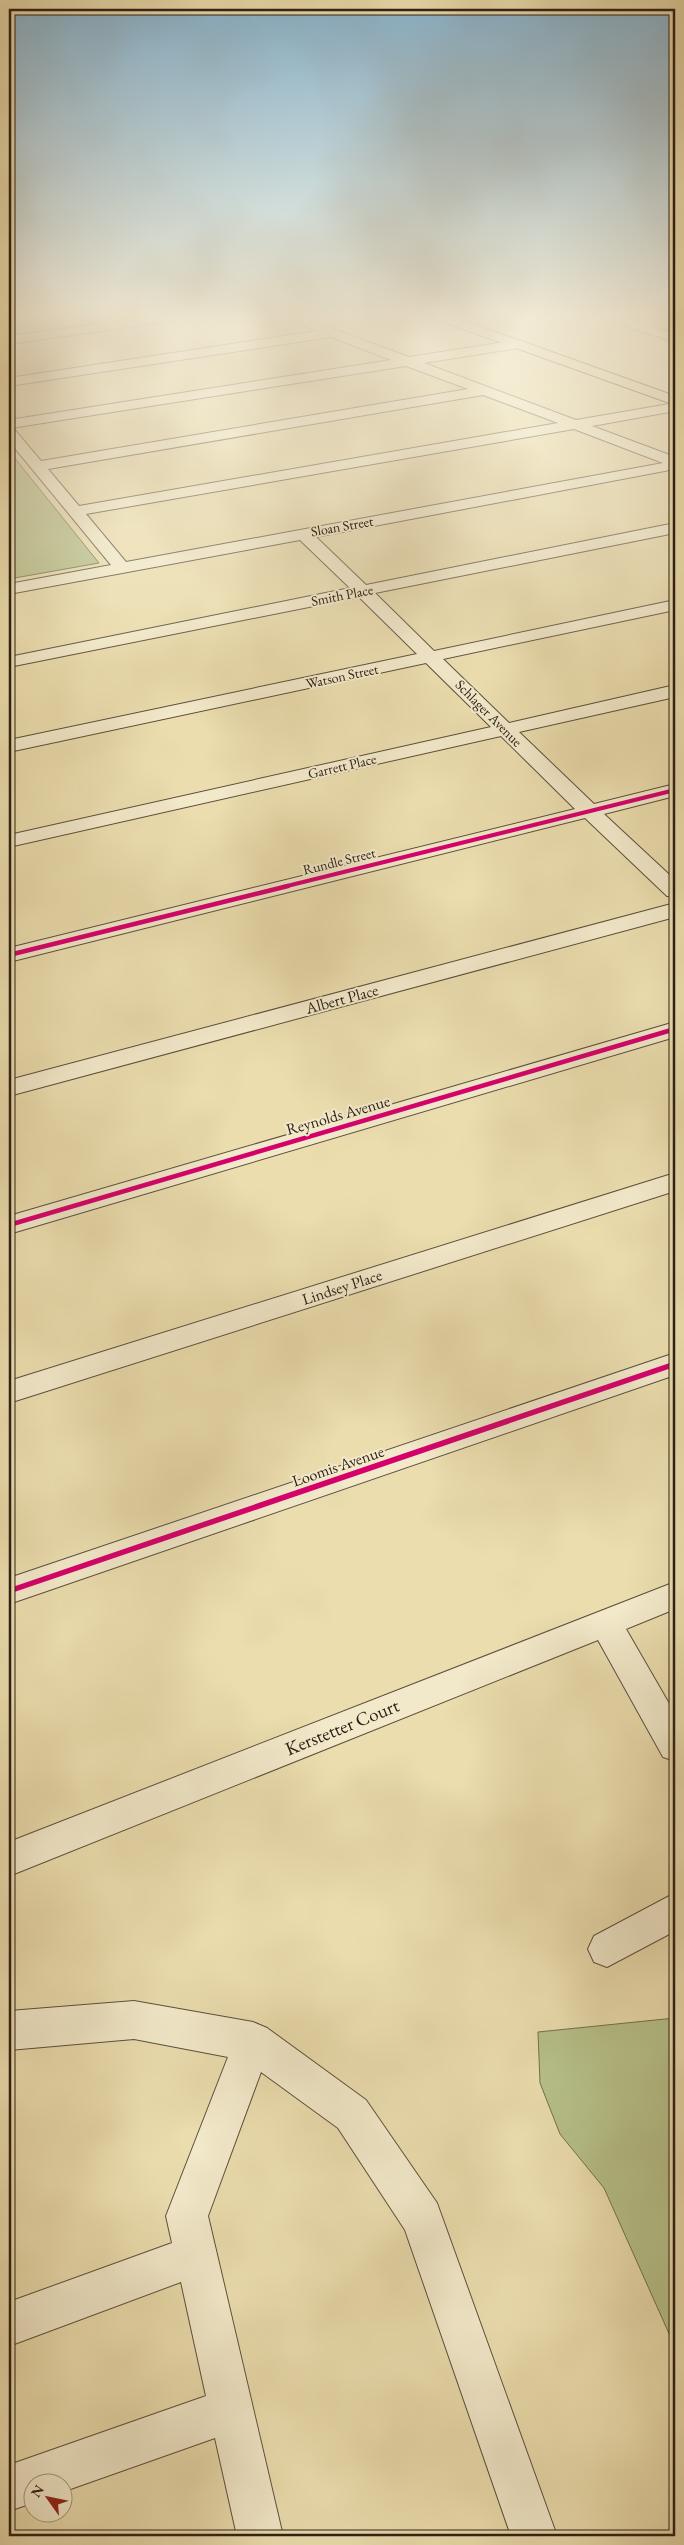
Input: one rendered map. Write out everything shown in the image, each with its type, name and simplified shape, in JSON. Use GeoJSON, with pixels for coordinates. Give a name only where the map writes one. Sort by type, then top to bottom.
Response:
{"type":"FeatureCollection","features":[{"type":"Feature","properties":{"kind":"street"},"geometry":{"type":"LineString","coordinates":[[11,435],[77,511],[122,568]]}},
{"type":"Feature","properties":{"kind":"street"},"geometry":{"type":"LineString","coordinates":[[37,466],[221,435]]}},
{"type":"Feature","properties":{"kind":"street"},"geometry":{"type":"LineString","coordinates":[[77,511],[519,435]]}},
{"type":"Feature","properties":{"kind":"street"},"geometry":{"type":"LineString","coordinates":[[601,435],[675,464]]}},
{"type":"Feature","properties":{"kind":"street","name":"Sloan Street"},"geometry":{"type":"LineString","coordinates":[[9,589],[675,464]]}},
{"type":"Feature","properties":{"kind":"street","name":"Smith Place"},"geometry":{"type":"LineString","coordinates":[[9,662],[675,528]]}},
{"type":"Feature","properties":{"kind":"street","name":"Schlager Avenue"},"geometry":{"type":"LineString","coordinates":[[303,533],[433,657],[589,811],[675,891]]}},
{"type":"Feature","properties":{"kind":"street","name":"Watson Street"},"geometry":{"type":"LineString","coordinates":[[9,746],[675,605]]}},
{"type":"Feature","properties":{"kind":"street","name":"Garrett Place"},"geometry":{"type":"LineString","coordinates":[[9,841],[675,691]]}},
{"type":"Feature","properties":{"kind":"street","name":"Rundle Street"},"geometry":{"type":"LineString","coordinates":[[9,955],[675,790]]}},
{"type":"Feature","properties":{"kind":"street","name":"Albert Place"},"geometry":{"type":"LineString","coordinates":[[9,1088],[675,910]]}},
{"type":"Feature","properties":{"kind":"street","name":"Reynolds Avenue"},"geometry":{"type":"LineString","coordinates":[[9,1225],[675,1029]]}},
{"type":"Feature","properties":{"kind":"street","name":"Lindsey Place"},"geometry":{"type":"LineString","coordinates":[[9,1392],[675,1182]]}},
{"type":"Feature","properties":{"kind":"street","name":"Loomis Avenue"},"geometry":{"type":"LineString","coordinates":[[9,1591],[675,1364]]}},
{"type":"Feature","properties":{"kind":"street","name":"Kerstetter Court"},"geometry":{"type":"LineString","coordinates":[[9,1859],[675,1595]]}},
{"type":"Feature","properties":{"kind":"street"},"geometry":{"type":"LineString","coordinates":[[605,1622],[675,1746]]}},
{"type":"Feature","properties":{"kind":"street"},"geometry":{"type":"LineString","coordinates":[[607,1949],[675,1911]]}},
{"type":"Feature","properties":{"kind":"street"},"geometry":{"type":"LineString","coordinates":[[9,2031],[134,2020],[253,2042],[352,2114],[422,2218],[534,2536]]}},
{"type":"Feature","properties":{"kind":"street"},"geometry":{"type":"LineString","coordinates":[[253,2042],[187,2216],[260,2536]]}},
{"type":"Feature","properties":{"kind":"street"},"geometry":{"type":"LineString","coordinates":[[9,2324],[196,2255]]}},
{"type":"Feature","properties":{"kind":"street"},"geometry":{"type":"LineString","coordinates":[[9,2488],[232,2409]]}},
{"type":"Feature","properties":{"kind":"green space"},"geometry":{"type":"Polygon","coordinates":[[[9,451],[99,563],[9,579],[9,451]]]}},
{"type":"Feature","properties":{"kind":"green space"},"geometry":{"type":"Polygon","coordinates":[[[675,2018],[675,2347],[604,2188],[560,2134],[540,2083],[538,2032],[675,2018]]]}},
{"type":"Feature","properties":{"kind":"cycle path"},"geometry":{"type":"LineString","coordinates":[[9,955],[675,790]]}},
{"type":"Feature","properties":{"kind":"cycle path"},"geometry":{"type":"LineString","coordinates":[[9,1225],[675,1029]]}},
{"type":"Feature","properties":{"kind":"cycle path"},"geometry":{"type":"LineString","coordinates":[[9,1591],[675,1364]]}}]}
